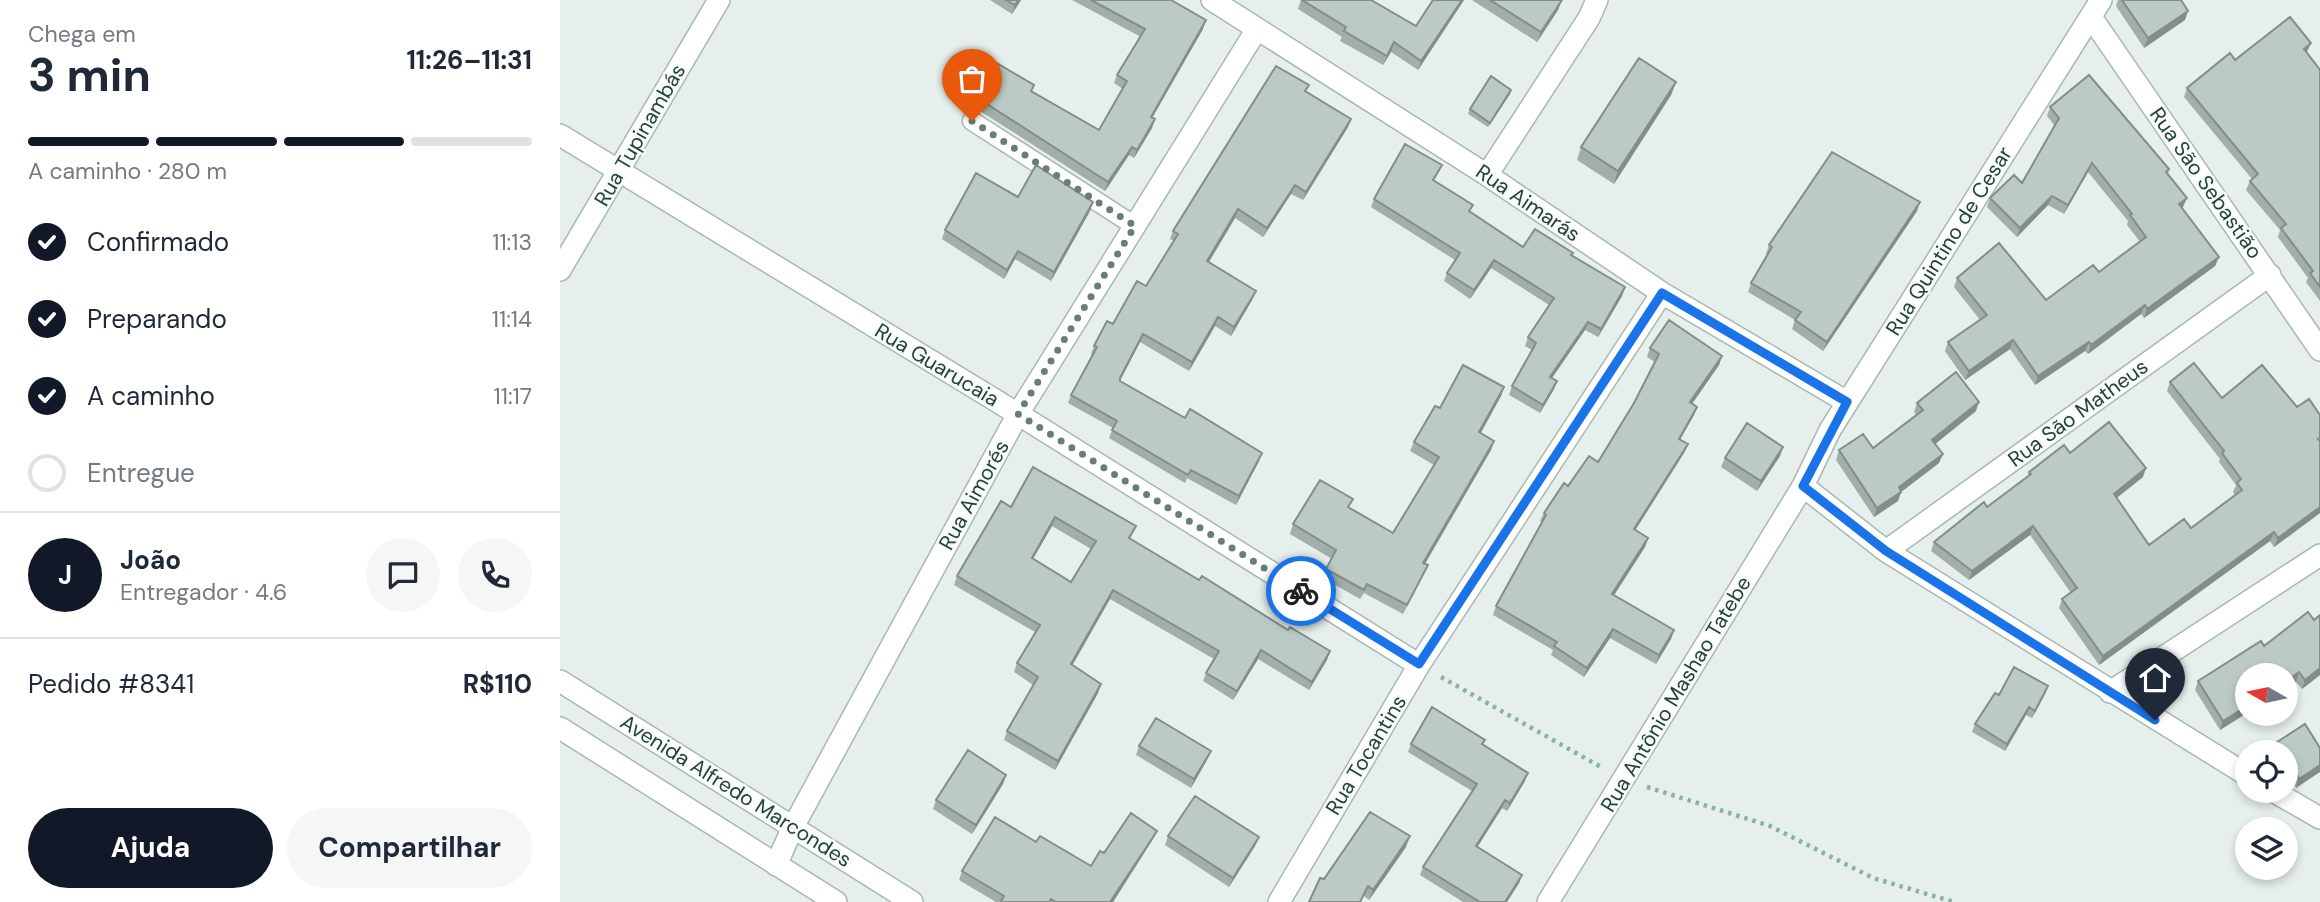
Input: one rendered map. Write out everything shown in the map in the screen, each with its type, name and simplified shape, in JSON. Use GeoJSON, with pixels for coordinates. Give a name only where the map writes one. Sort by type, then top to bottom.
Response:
{"type":"FeatureCollection","features":[{"type":"Feature","properties":{"kind":"street","name":"Rua Tupinambás"},"geometry":{"type":"LineString","coordinates":[[560,270],[719,0]]}},
{"type":"Feature","properties":{"kind":"street","name":"Rua Aimarás"},"geometry":{"type":"LineString","coordinates":[[1212,0],[1487,175],[1662,293],[1847,402]]}},
{"type":"Feature","properties":{"kind":"street"},"geometry":{"type":"LineString","coordinates":[[1487,175],[1589,18],[1597,0]]}},
{"type":"Feature","properties":{"kind":"street","name":"Rua São Sebastião"},"geometry":{"type":"LineString","coordinates":[[2096,9],[2320,351]]}},
{"type":"Feature","properties":{"kind":"street","name":"Rua Quintino de Cesar"},"geometry":{"type":"LineString","coordinates":[[1803,486],[1847,402],[2096,9]]}},
{"type":"Feature","properties":{"kind":"street","name":"Rua Aimorés"},"geometry":{"type":"LineString","coordinates":[[776,865],[793,827],[1018,414],[1257,29]]}},
{"type":"Feature","properties":{"kind":"street","name":"Rua Guarucaia"},"geometry":{"type":"LineString","coordinates":[[560,135],[1018,414],[1419,664]]}},
{"type":"Feature","properties":{"kind":"street","name":"Rua São Matheus"},"geometry":{"type":"LineString","coordinates":[[1886,551],[2270,275]]}},
{"type":"Feature","properties":{"kind":"street","name":"Rua Tocantins"},"geometry":{"type":"LineString","coordinates":[[1279,902],[1419,664],[1662,293]]}},
{"type":"Feature","properties":{"kind":"street"},"geometry":{"type":"LineString","coordinates":[[1803,486],[1886,551],[2235,768]]}},
{"type":"Feature","properties":{"kind":"street","name":"Rua Antônio Mashao Tatebe"},"geometry":{"type":"LineString","coordinates":[[1548,902],[1803,486]]}},
{"type":"Feature","properties":{"kind":"street"},"geometry":{"type":"LineString","coordinates":[[2110,692],[2320,555]]}},
{"type":"Feature","properties":{"kind":"street","name":"Avenida Alfredo Marcondes"},"geometry":{"type":"LineString","coordinates":[[560,681],[912,902]]}},
{"type":"Feature","properties":{"kind":"street","name":"Avenida Alfredo Marcondes"},"geometry":{"type":"LineString","coordinates":[[560,728],[836,902]]}},
{"type":"Feature","properties":{"kind":"street"},"geometry":{"type":"LineString","coordinates":[[2294,803],[2320,818]]}},
{"type":"Feature","properties":{"kind":"lane"},"geometry":{"type":"LineString","coordinates":[[972,121],[1135,226]]}},
{"type":"Feature","properties":{"kind":"path"},"geometry":{"type":"LineString","coordinates":[[1419,664],[1624,780],[1770,826],[1873,878],[1954,902]]}},
{"type":"Feature","properties":{"kind":"building"},"geometry":{"type":"Polygon","coordinates":[[[1091,0],[1171,0],[1206,20],[1151,117],[1155,119],[1137,150],[1132,147],[1108,182],[970,93],[990,59],[1034,85],[1031,91],[1099,130],[1127,81],[1117,75],[1145,29],[1091,0]]]}},
{"type":"Feature","properties":{"kind":"building"},"geometry":{"type":"Polygon","coordinates":[[[1302,0],[1371,0],[1416,26],[1433,0],[1462,0],[1421,61],[1394,42],[1387,56],[1344,31],[1346,27],[1302,0]]]}},
{"type":"Feature","properties":{"kind":"building"},"geometry":{"type":"Polygon","coordinates":[[[1490,0],[1562,0],[1541,32],[1490,0]]]}},
{"type":"Feature","properties":{"kind":"building"},"geometry":{"type":"Polygon","coordinates":[[[2122,0],[2181,0],[2188,11],[2148,38],[2122,0]]]}},
{"type":"Feature","properties":{"kind":"building"},"geometry":{"type":"Polygon","coordinates":[[[2290,17],[2311,43],[2304,49],[2320,70],[2320,287],[2310,273],[2313,271],[2281,228],[2286,224],[2250,181],[2258,174],[2187,88],[2230,53],[2235,60],[2290,17]]]}},
{"type":"Feature","properties":{"kind":"building"},"geometry":{"type":"Polygon","coordinates":[[[1639,58],[1676,82],[1618,171],[1581,147],[1639,58]]]}},
{"type":"Feature","properties":{"kind":"building"},"geometry":{"type":"Polygon","coordinates":[[[1276,66],[1309,85],[1305,91],[1351,119],[1306,192],[1295,185],[1267,228],[1238,209],[1207,261],[1256,291],[1234,327],[1218,317],[1192,362],[1143,334],[1120,378],[1120,381],[1185,418],[1190,409],[1262,453],[1239,496],[1191,470],[1188,475],[1112,430],[1117,421],[1071,395],[1097,347],[1094,346],[1107,321],[1113,324],[1137,281],[1146,286],[1178,234],[1173,231],[1276,66]]]}},
{"type":"Feature","properties":{"kind":"building"},"geometry":{"type":"Polygon","coordinates":[[[2089,75],[2169,169],[2166,172],[2187,198],[2179,204],[2219,257],[2147,309],[2145,305],[2091,345],[2089,342],[2038,376],[2013,340],[1969,371],[1948,342],[1987,315],[1957,278],[1999,243],[2046,300],[2093,265],[2099,272],[2146,237],[2130,215],[2132,214],[2092,163],[2068,205],[2052,196],[2020,228],[1990,198],[2014,175],[2022,183],[2059,118],[2050,107],[2089,75]]]}},
{"type":"Feature","properties":{"kind":"building"},"geometry":{"type":"Polygon","coordinates":[[[1491,76],[1511,90],[1490,123],[1470,109],[1491,76]]]}},
{"type":"Feature","properties":{"kind":"building"},"geometry":{"type":"Polygon","coordinates":[[[1405,144],[1442,165],[1433,180],[1473,205],[1469,211],[1523,247],[1535,229],[1573,253],[1571,255],[1625,287],[1601,329],[1588,322],[1550,377],[1557,381],[1543,405],[1512,386],[1536,343],[1528,337],[1554,298],[1494,260],[1474,290],[1447,273],[1460,253],[1374,199],[1405,144]]]}},
{"type":"Feature","properties":{"kind":"building"},"geometry":{"type":"Polygon","coordinates":[[[1832,152],[1920,202],[1827,342],[1795,320],[1801,312],[1751,283],[1772,247],[1769,245],[1832,152]]]}},
{"type":"Feature","properties":{"kind":"building"},"geometry":{"type":"Polygon","coordinates":[[[1036,165],[1093,202],[1054,272],[1018,251],[1007,270],[945,230],[976,173],[1018,197],[1036,165]]]}},
{"type":"Feature","properties":{"kind":"building"},"geometry":{"type":"Polygon","coordinates":[[[1669,320],[1722,356],[1690,402],[1697,407],[1679,439],[1688,444],[1634,529],[1648,538],[1612,594],[1674,630],[1659,655],[1613,629],[1587,668],[1554,646],[1557,642],[1496,606],[1546,515],[1544,513],[1564,483],[1568,486],[1589,456],[1598,462],[1634,403],[1659,354],[1650,348],[1669,320]]]}},
{"type":"Feature","properties":{"kind":"building"},"geometry":{"type":"Polygon","coordinates":[[[2194,363],[2222,398],[2262,365],[2297,407],[2309,399],[2320,415],[2320,507],[2278,538],[2274,532],[2103,656],[2062,599],[2077,588],[2033,526],[1972,571],[1934,542],[1984,502],[1987,507],[2064,445],[2070,453],[2109,422],[2146,468],[2114,494],[2149,545],[2184,519],[2191,528],[2242,490],[2237,483],[2241,479],[2222,453],[2224,451],[2170,382],[2194,363]]]}},
{"type":"Feature","properties":{"kind":"building"},"geometry":{"type":"Polygon","coordinates":[[[1463,365],[1504,387],[1479,432],[1494,441],[1423,563],[1428,565],[1407,605],[1367,584],[1364,590],[1326,569],[1336,550],[1293,524],[1320,480],[1353,499],[1348,507],[1393,533],[1439,457],[1414,442],[1435,406],[1440,408],[1463,365]]]}},
{"type":"Feature","properties":{"kind":"building"},"geometry":{"type":"Polygon","coordinates":[[[1956,372],[1979,402],[1932,440],[1943,454],[1899,487],[1901,492],[1877,508],[1839,450],[1863,434],[1873,448],[1923,410],[1917,403],[1956,372]]]}},
{"type":"Feature","properties":{"kind":"building"},"geometry":{"type":"Polygon","coordinates":[[[1747,423],[1783,447],[1761,481],[1725,458],[1747,423]]]}},
{"type":"Feature","properties":{"kind":"building"},"geometry":{"type":"Polygon","coordinates":[[[1033,467],[1136,526],[1129,538],[1199,580],[1202,576],[1288,630],[1290,627],[1330,651],[1312,682],[1261,650],[1237,691],[1206,673],[1219,651],[1113,590],[1071,664],[1101,684],[1058,761],[1007,731],[1038,677],[1017,663],[1040,625],[957,576],[1001,501],[1011,507],[1033,467]],[[1055,517],[1032,558],[1071,582],[1096,541],[1055,517]]]}},
{"type":"Feature","properties":{"kind":"building"},"geometry":{"type":"Polygon","coordinates":[[[2308,612],[2314,620],[2320,615],[2320,668],[2305,680],[2298,673],[2298,663],[2235,663],[2235,714],[2223,721],[2198,681],[2261,641],[2264,646],[2308,612]]]}},
{"type":"Feature","properties":{"kind":"building"},"geometry":{"type":"Polygon","coordinates":[[[2014,667],[2048,686],[2035,711],[2029,707],[2007,744],[1975,724],[1995,693],[1999,695],[2014,667]]]}},
{"type":"Feature","properties":{"kind":"building"},"geometry":{"type":"Polygon","coordinates":[[[1432,707],[1485,740],[1482,744],[1528,773],[1510,803],[1505,800],[1476,846],[1522,875],[1505,902],[1480,902],[1423,867],[1477,784],[1411,744],[1432,707]]]}},
{"type":"Feature","properties":{"kind":"building"},"geometry":{"type":"Polygon","coordinates":[[[1156,718],[1211,751],[1194,779],[1139,746],[1156,718]]]}},
{"type":"Feature","properties":{"kind":"building"},"geometry":{"type":"Polygon","coordinates":[[[2305,724],[2320,748],[2320,765],[2299,779],[2298,740],[2280,740],[2305,724]]]}},
{"type":"Feature","properties":{"kind":"building"},"geometry":{"type":"Polygon","coordinates":[[[968,750],[1006,775],[976,825],[936,800],[968,750]]]}},
{"type":"Feature","properties":{"kind":"building"},"geometry":{"type":"Polygon","coordinates":[[[1195,796],[1259,837],[1233,878],[1168,836],[1195,796]]]}},
{"type":"Feature","properties":{"kind":"building"},"geometry":{"type":"Polygon","coordinates":[[[1370,812],[1410,836],[1373,890],[1368,886],[1360,902],[1309,902],[1320,878],[1324,879],[1370,812]]]}},
{"type":"Feature","properties":{"kind":"building"},"geometry":{"type":"Polygon","coordinates":[[[1131,813],[1157,831],[1110,902],[1056,902],[1051,899],[1049,902],[1002,902],[1004,896],[962,871],[995,817],[1036,842],[1040,836],[1091,866],[1100,851],[1104,853],[1131,813]]]}},
{"type":"Feature","properties":{"kind":"way so far"},"geometry":{"type":"LineString","coordinates":[[972,121],[1135,226],[1018,414],[1301,591]]}},
{"type":"Feature","properties":{"kind":"route"},"geometry":{"type":"LineString","coordinates":[[1301,591],[1419,664],[1662,293],[1847,402],[1803,486],[1886,551],[2155,720]]}}]}
